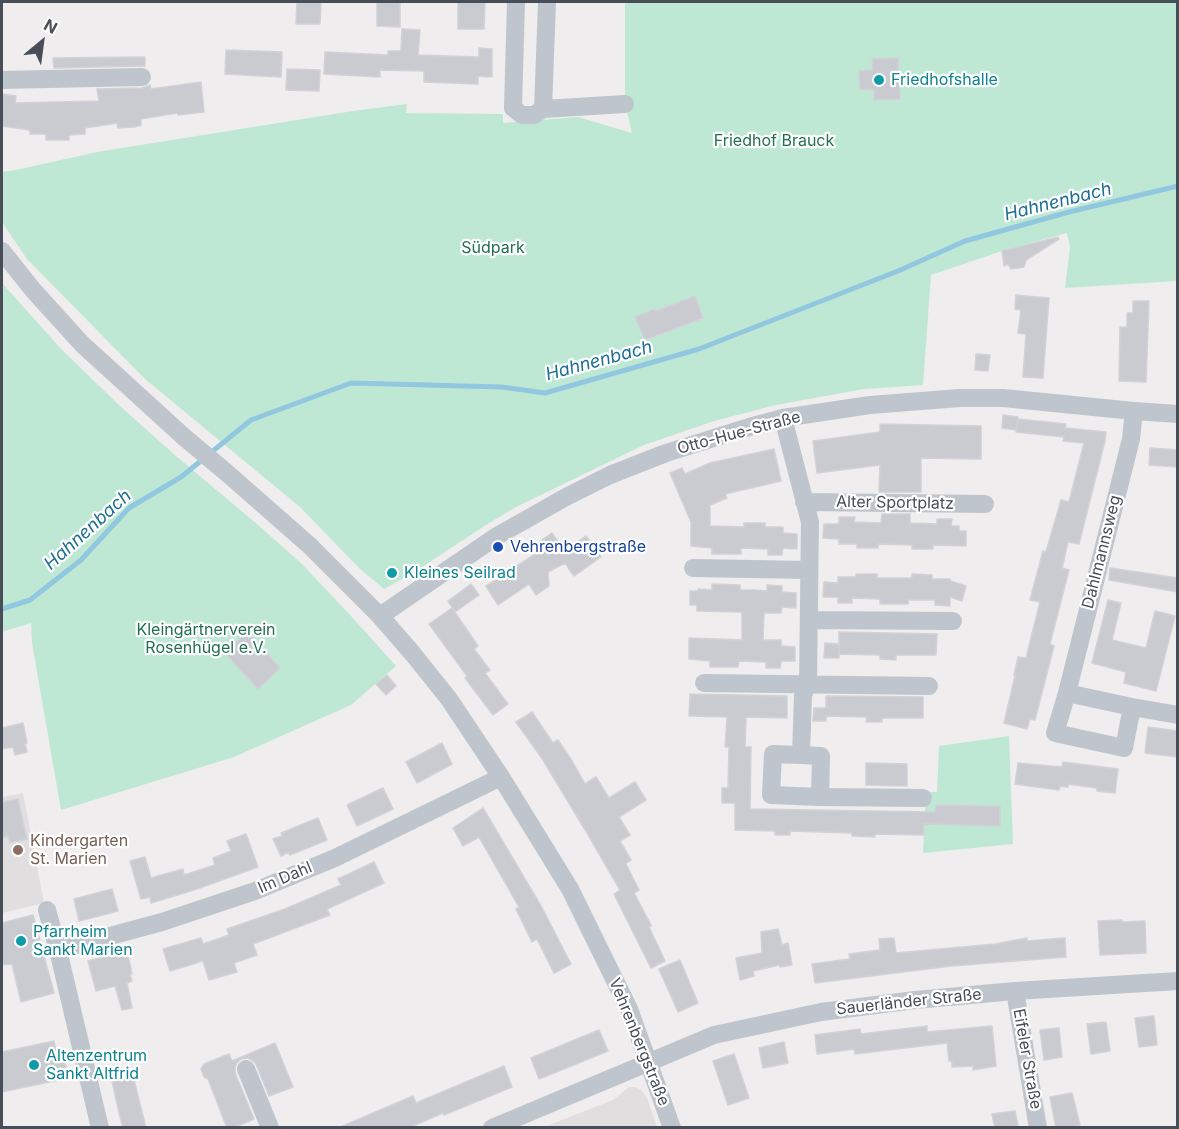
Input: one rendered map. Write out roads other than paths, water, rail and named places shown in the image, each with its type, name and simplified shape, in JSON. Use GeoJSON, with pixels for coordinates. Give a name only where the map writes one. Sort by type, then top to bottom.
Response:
{"type":"FeatureCollection","features":[{"type":"Feature","properties":{"kind":"street"},"geometry":{"type":"LineString","coordinates":[[516,2],[513,108],[522,115],[534,115],[543,109],[625,104]]}},
{"type":"Feature","properties":{"kind":"street"},"geometry":{"type":"LineString","coordinates":[[543,109],[547,2]]}},
{"type":"Feature","properties":{"kind":"street"},"geometry":{"type":"LineString","coordinates":[[2,80],[142,76]]}},
{"type":"Feature","properties":{"kind":"street","name":"Vehrenbergstraße"},"geometry":{"type":"LineString","coordinates":[[2,251],[33,290],[82,344],[184,437],[310,546],[380,616],[449,699],[501,777],[570,890],[629,1009],[672,1128]]}},
{"type":"Feature","properties":{"kind":"street","name":"Otto-Hue-Straße"},"geometry":{"type":"LineString","coordinates":[[380,616],[497,536],[601,479],[666,453],[783,418],[870,405],[960,398],[1003,398],[1178,414]]}},
{"type":"Feature","properties":{"kind":"street","name":"Dahlmannsweg"},"geometry":{"type":"LineString","coordinates":[[1132,707],[1124,748],[1054,733],[1067,693],[1131,439],[1134,411]]}},
{"type":"Feature","properties":{"kind":"street"},"geometry":{"type":"LineString","coordinates":[[783,418],[810,522],[808,684],[803,695],[801,755]]}},
{"type":"Feature","properties":{"kind":"street","name":"Alter Sportplatz"},"geometry":{"type":"LineString","coordinates":[[804,502],[985,504]]}},
{"type":"Feature","properties":{"kind":"street"},"geometry":{"type":"LineString","coordinates":[[693,568],[809,570]]}},
{"type":"Feature","properties":{"kind":"street"},"geometry":{"type":"LineString","coordinates":[[809,620],[953,621]]}},
{"type":"Feature","properties":{"kind":"street"},"geometry":{"type":"LineString","coordinates":[[704,683],[929,686]]}},
{"type":"Feature","properties":{"kind":"street"},"geometry":{"type":"LineString","coordinates":[[1067,693],[1169,714]]}},
{"type":"Feature","properties":{"kind":"street"},"geometry":{"type":"LineString","coordinates":[[820,797],[821,756],[773,754],[771,795],[820,797],[923,798]]}},
{"type":"Feature","properties":{"kind":"street","name":"Im Dahl"},"geometry":{"type":"LineString","coordinates":[[58,950],[162,922],[255,891],[335,858],[501,777]]}},
{"type":"Feature","properties":{"kind":"street"},"geometry":{"type":"LineString","coordinates":[[47,910],[100,1128]]}},
{"type":"Feature","properties":{"kind":"street","name":"Sauerländer Straße"},"geometry":{"type":"LineString","coordinates":[[492,1128],[714,1035],[821,1012],[915,1000],[1178,981]]}},
{"type":"Feature","properties":{"kind":"street","name":"Eifeler Straße"},"geometry":{"type":"LineString","coordinates":[[1015,992],[1038,1128]]}},
{"type":"Feature","properties":{"kind":"street"},"geometry":{"type":"LineString","coordinates":[[246,1069],[270,1128]]}},
{"type":"Feature","properties":{"kind":"waterway","name":"Hahnenbach"},"geometry":{"type":"LineString","coordinates":[[2,609],[30,600],[81,560],[129,508],[181,477],[251,420],[351,383],[502,387],[545,393],[699,349],[898,271],[965,241],[1069,212],[1178,186]]}},
{"type":"Feature","properties":{"kind":"place","name":"Friedhofshalle"},"geometry":{"type":"Point","coordinates":[879,80]}},
{"type":"Feature","properties":{"kind":"place","name":"Vehrenbergstraße"},"geometry":{"type":"Point","coordinates":[498,547]}},
{"type":"Feature","properties":{"kind":"place","name":"Kleines Seilrad"},"geometry":{"type":"Point","coordinates":[392,573]}},
{"type":"Feature","properties":{"kind":"place","name":"Kindergarten St. Marien"},"geometry":{"type":"Point","coordinates":[18,850]}},
{"type":"Feature","properties":{"kind":"place","name":"Pfarrheim Sankt Marien"},"geometry":{"type":"Point","coordinates":[21,941]}},
{"type":"Feature","properties":{"kind":"place","name":"Altenzentrum Sankt Altfrid"},"geometry":{"type":"Point","coordinates":[34,1065]}},
{"type":"Feature","properties":{"kind":"park label","name":"Friedhof Brauck"},"geometry":{"type":"Point","coordinates":[774,141]}},
{"type":"Feature","properties":{"kind":"park label","name":"Südpark"},"geometry":{"type":"Point","coordinates":[493,248]}},
{"type":"Feature","properties":{"kind":"park label","name":"Kleingärtnerverein Rosenhügel e.V."},"geometry":{"type":"Point","coordinates":[206,639]}}]}
